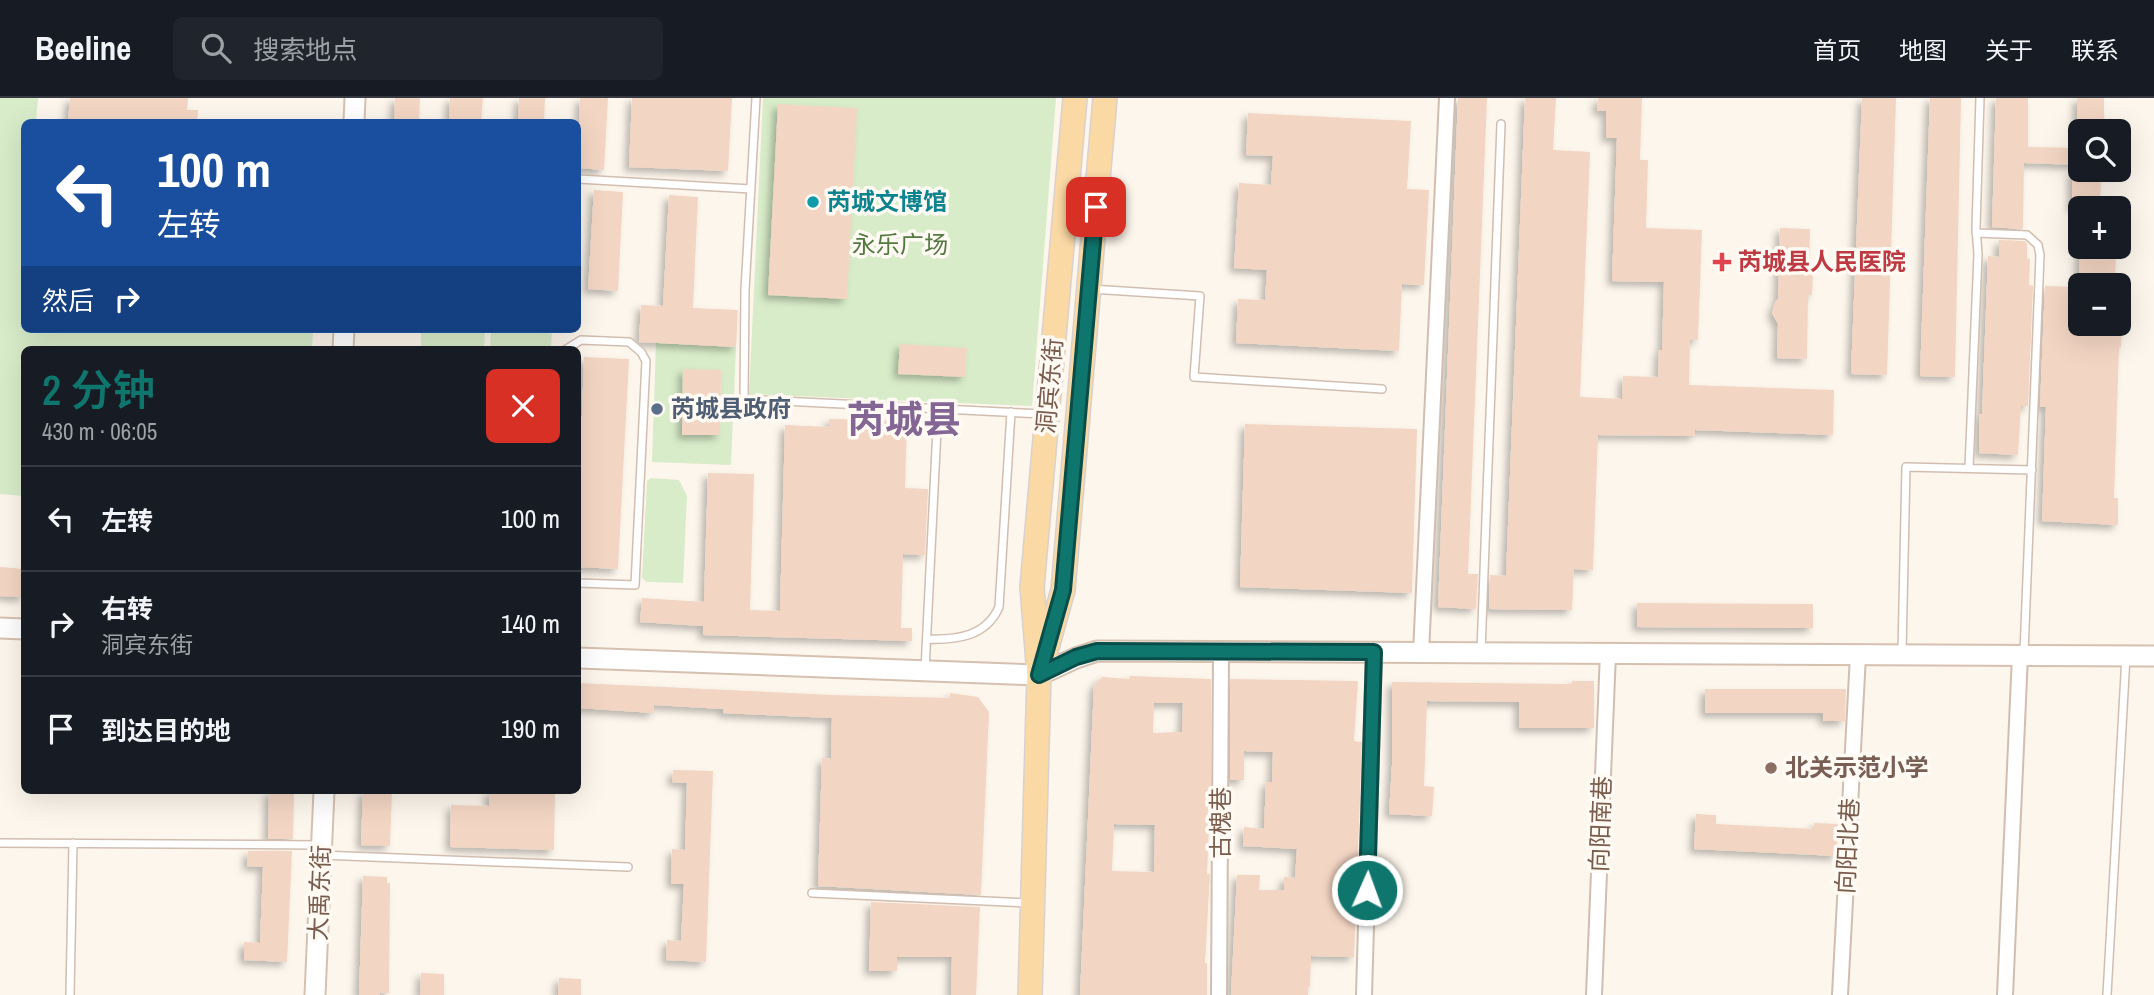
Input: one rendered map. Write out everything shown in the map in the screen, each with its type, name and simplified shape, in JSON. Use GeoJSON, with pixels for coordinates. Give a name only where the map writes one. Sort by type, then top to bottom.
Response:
{"type":"FeatureCollection","features":[{"type":"Feature","properties":{"kind":"main road","name":"洞宾东街"},"geometry":{"type":"LineString","coordinates":[[1030,995],[1039,675],[1032,587],[1075,98]]}},
{"type":"Feature","properties":{"kind":"main road","name":"洞宾东街"},"geometry":{"type":"LineString","coordinates":[[1039,675],[1063,590],[1105,98]]}},
{"type":"Feature","properties":{"kind":"street"},"geometry":{"type":"LineString","coordinates":[[354,119],[355,98]]}},
{"type":"Feature","properties":{"kind":"street"},"geometry":{"type":"LineString","coordinates":[[1421,653],[1447,98]]}},
{"type":"Feature","properties":{"kind":"street"},"geometry":{"type":"LineString","coordinates":[[0,628],[21,629]]}},
{"type":"Feature","properties":{"kind":"street"},"geometry":{"type":"LineString","coordinates":[[581,658],[1039,675],[1076,657],[1097,651],[2154,656]]}},
{"type":"Feature","properties":{"kind":"street","name":"古槐巷"},"geometry":{"type":"LineString","coordinates":[[1219,995],[1222,652]]}},
{"type":"Feature","properties":{"kind":"street"},"geometry":{"type":"LineString","coordinates":[[1364,995],[1374,652]]}},
{"type":"Feature","properties":{"kind":"street","name":"向阳南巷"},"geometry":{"type":"LineString","coordinates":[[1594,995],[1608,653]]}},
{"type":"Feature","properties":{"kind":"street","name":"向阳北巷"},"geometry":{"type":"LineString","coordinates":[[1840,995],[1858,654]]}},
{"type":"Feature","properties":{"kind":"street"},"geometry":{"type":"LineString","coordinates":[[2005,995],[2022,655]]}},
{"type":"Feature","properties":{"kind":"street","name":"大禹东街"},"geometry":{"type":"LineString","coordinates":[[316,995],[324,794]]}},
{"type":"Feature","properties":{"kind":"lane"},"geometry":{"type":"LineString","coordinates":[[756,98],[745,290],[744,399],[1048,414]]}},
{"type":"Feature","properties":{"kind":"lane"},"geometry":{"type":"LineString","coordinates":[[1969,468],[1978,254],[1976,233],[1980,98]]}},
{"type":"Feature","properties":{"kind":"lane"},"geometry":{"type":"LineString","coordinates":[[1481,653],[1501,124]]}},
{"type":"Feature","properties":{"kind":"lane"},"geometry":{"type":"LineString","coordinates":[[581,179],[751,189]]}},
{"type":"Feature","properties":{"kind":"lane"},"geometry":{"type":"LineString","coordinates":[[1976,233],[2027,235],[2038,245],[2040,255],[2022,655]]}},
{"type":"Feature","properties":{"kind":"lane"},"geometry":{"type":"LineString","coordinates":[[1089,289],[1200,296],[1194,377],[1382,389]]}},
{"type":"Feature","properties":{"kind":"lane"},"geometry":{"type":"LineString","coordinates":[[571,346],[581,340],[629,342],[641,352],[646,361],[635,585],[581,583]]}},
{"type":"Feature","properties":{"kind":"lane"},"geometry":{"type":"LineString","coordinates":[[925,671],[938,409]]}},
{"type":"Feature","properties":{"kind":"lane"},"geometry":{"type":"LineString","coordinates":[[927,639],[945,640],[978,632],[991,621],[999,607],[1011,412]]}},
{"type":"Feature","properties":{"kind":"lane"},"geometry":{"type":"LineString","coordinates":[[1902,655],[1906,467],[2032,470]]}},
{"type":"Feature","properties":{"kind":"lane"},"geometry":{"type":"LineString","coordinates":[[2107,995],[2126,656]]}},
{"type":"Feature","properties":{"kind":"lane"},"geometry":{"type":"LineString","coordinates":[[0,843],[321,850],[628,867]]}},
{"type":"Feature","properties":{"kind":"lane"},"geometry":{"type":"LineString","coordinates":[[70,995],[72,844]]}},
{"type":"Feature","properties":{"kind":"lane"},"geometry":{"type":"LineString","coordinates":[[812,893],[1032,903]]}},
{"type":"Feature","properties":{"kind":"green space"},"geometry":{"type":"Polygon","coordinates":[[[0,98],[38,98],[36,119],[21,119],[21,333],[313,333],[312,346],[21,346],[21,496],[0,494],[0,98]]]}},
{"type":"Feature","properties":{"kind":"green space","name":"永乐广场"},"geometry":{"type":"Polygon","coordinates":[[[763,98],[1056,98],[1032,406],[749,394],[763,98]]]}},
{"type":"Feature","properties":{"kind":"green space"},"geometry":{"type":"Polygon","coordinates":[[[421,333],[485,333],[484,346],[421,346],[421,333]]]}},
{"type":"Feature","properties":{"kind":"green space"},"geometry":{"type":"Polygon","coordinates":[[[491,333],[552,333],[551,346],[490,346],[491,333]]]}},
{"type":"Feature","properties":{"kind":"green space"},"geometry":{"type":"Polygon","coordinates":[[[656,343],[736,347],[731,465],[652,462],[656,343]],[[683,370],[682,434],[720,435],[721,370],[683,370]]]}},
{"type":"Feature","properties":{"kind":"green space"},"geometry":{"type":"Polygon","coordinates":[[[651,478],[679,480],[687,496],[683,583],[647,582],[642,578],[647,481],[651,478]]]}},
{"type":"Feature","properties":{"kind":"building"},"geometry":{"type":"Polygon","coordinates":[[[70,98],[188,98],[187,110],[198,110],[197,119],[68,119],[70,98]]]}},
{"type":"Feature","properties":{"kind":"building"},"geometry":{"type":"Polygon","coordinates":[[[395,98],[420,98],[419,119],[394,119],[395,98]]]}},
{"type":"Feature","properties":{"kind":"building"},"geometry":{"type":"Polygon","coordinates":[[[450,98],[483,98],[481,119],[449,119],[450,98]]]}},
{"type":"Feature","properties":{"kind":"building"},"geometry":{"type":"Polygon","coordinates":[[[519,98],[545,98],[544,119],[518,119],[519,98]]]}},
{"type":"Feature","properties":{"kind":"building"},"geometry":{"type":"Polygon","coordinates":[[[580,98],[608,98],[604,170],[581,168],[580,98]]]}},
{"type":"Feature","properties":{"kind":"building"},"geometry":{"type":"Polygon","coordinates":[[[632,98],[732,98],[728,171],[629,167],[632,98]]]}},
{"type":"Feature","properties":{"kind":"building"},"geometry":{"type":"Polygon","coordinates":[[[1458,98],[1487,98],[1468,574],[1478,574],[1476,609],[1438,607],[1458,98]]]}},
{"type":"Feature","properties":{"kind":"building"},"geometry":{"type":"Polygon","coordinates":[[[1525,98],[1556,98],[1553,150],[1590,152],[1580,397],[1622,399],[1623,376],[1658,377],[1659,350],[1662,350],[1664,282],[1612,281],[1617,138],[1606,138],[1606,111],[1597,111],[1598,98],[1642,98],[1640,160],[1648,160],[1646,228],[1702,230],[1698,340],[1690,340],[1689,385],[1834,390],[1833,435],[1695,430],[1695,436],[1598,435],[1593,570],[1574,569],[1572,610],[1489,609],[1490,575],[1506,576],[1525,98]]]}},
{"type":"Feature","properties":{"kind":"building"},"geometry":{"type":"Polygon","coordinates":[[[1862,98],[1896,98],[1887,375],[1851,374],[1862,98]]]}},
{"type":"Feature","properties":{"kind":"building"},"geometry":{"type":"Polygon","coordinates":[[[1930,98],[1961,98],[1955,377],[1920,376],[1930,98]]]}},
{"type":"Feature","properties":{"kind":"building"},"geometry":{"type":"Polygon","coordinates":[[[1996,98],[2028,98],[2028,147],[2068,148],[2068,165],[2024,163],[2023,229],[1992,227],[1996,98]]]}},
{"type":"Feature","properties":{"kind":"building"},"geometry":{"type":"Polygon","coordinates":[[[2077,98],[2104,98],[2104,119],[2077,119],[2077,98]]]}},
{"type":"Feature","properties":{"kind":"building","name":"芮城文博馆"},"geometry":{"type":"Polygon","coordinates":[[[778,104],[857,108],[847,299],[768,295],[778,104]]]}},
{"type":"Feature","properties":{"kind":"building"},"geometry":{"type":"Polygon","coordinates":[[[1248,113],[1411,121],[1407,189],[1429,190],[1424,285],[1402,284],[1399,351],[1236,343],[1238,299],[1265,300],[1267,270],[1234,268],[1239,183],[1271,185],[1273,156],[1246,155],[1248,113]]]}},
{"type":"Feature","properties":{"kind":"building"},"geometry":{"type":"Polygon","coordinates":[[[2072,182],[2101,182],[2100,196],[2072,196],[2072,182]]]}},
{"type":"Feature","properties":{"kind":"building"},"geometry":{"type":"Polygon","coordinates":[[[594,190],[623,192],[618,291],[588,289],[594,190]]]}},
{"type":"Feature","properties":{"kind":"building"},"geometry":{"type":"Polygon","coordinates":[[[669,195],[698,197],[693,308],[738,310],[736,347],[639,342],[641,305],[663,306],[669,195]]]}},
{"type":"Feature","properties":{"kind":"building"},"geometry":{"type":"Polygon","coordinates":[[[1780,228],[1810,229],[1809,274],[1813,273],[1812,295],[1808,295],[1807,359],[1777,358],[1778,324],[1772,313],[1778,299],[1780,228]]]}},
{"type":"Feature","properties":{"kind":"building"},"geometry":{"type":"Polygon","coordinates":[[[1999,240],[2025,241],[2027,258],[2030,259],[2029,285],[2033,286],[2028,406],[2021,406],[2018,455],[1979,453],[1988,256],[1999,257],[1999,240]]]}},
{"type":"Feature","properties":{"kind":"building"},"geometry":{"type":"Polygon","coordinates":[[[2080,259],[2116,259],[2115,273],[2079,273],[2080,259]]]}},
{"type":"Feature","properties":{"kind":"building"},"geometry":{"type":"Polygon","coordinates":[[[2045,286],[2068,287],[2068,336],[2121,336],[2114,498],[2118,498],[2118,525],[2042,521],[2046,407],[2040,407],[2045,286]]]}},
{"type":"Feature","properties":{"kind":"building"},"geometry":{"type":"Polygon","coordinates":[[[900,344],[967,348],[965,377],[898,374],[900,344]]]}},
{"type":"Feature","properties":{"kind":"building"},"geometry":{"type":"Polygon","coordinates":[[[584,357],[629,359],[618,569],[581,567],[584,357]]]}},
{"type":"Feature","properties":{"kind":"building"},"geometry":{"type":"Polygon","coordinates":[[[683,369],[721,370],[720,435],[682,435],[683,369]]]}},
{"type":"Feature","properties":{"kind":"building"},"geometry":{"type":"Polygon","coordinates":[[[829,419],[907,421],[905,488],[928,489],[925,555],[903,554],[901,628],[912,628],[912,641],[703,635],[703,626],[640,622],[642,598],[704,602],[708,473],[754,474],[750,610],[780,611],[785,425],[829,427],[829,419]]]}},
{"type":"Feature","properties":{"kind":"building"},"geometry":{"type":"Polygon","coordinates":[[[1245,424],[1417,429],[1412,593],[1240,587],[1245,424]]]}},
{"type":"Feature","properties":{"kind":"building"},"geometry":{"type":"Polygon","coordinates":[[[0,567],[21,569],[21,597],[0,596],[0,567]]]}},
{"type":"Feature","properties":{"kind":"building"},"geometry":{"type":"Polygon","coordinates":[[[1637,603],[1813,604],[1813,628],[1637,627],[1637,603]]]}},
{"type":"Feature","properties":{"kind":"building"},"geometry":{"type":"Polygon","coordinates":[[[1130,676],[1211,679],[1207,874],[1210,874],[1205,963],[1207,995],[1080,995],[1094,686],[1102,677],[1130,679],[1130,676]],[[1154,703],[1153,733],[1182,732],[1183,703],[1154,703]],[[1114,824],[1112,871],[1154,872],[1155,825],[1114,824]]]}},
{"type":"Feature","properties":{"kind":"building"},"geometry":{"type":"Polygon","coordinates":[[[1230,679],[1358,681],[1354,741],[1362,742],[1354,957],[1311,956],[1308,995],[1231,995],[1237,875],[1260,875],[1259,890],[1284,890],[1284,877],[1295,878],[1297,849],[1243,846],[1244,827],[1264,829],[1266,782],[1272,782],[1273,752],[1244,751],[1244,780],[1230,780],[1230,679]]]}},
{"type":"Feature","properties":{"kind":"building"},"geometry":{"type":"Polygon","coordinates":[[[1572,681],[1594,681],[1594,728],[1519,728],[1519,702],[1427,701],[1424,786],[1434,787],[1432,816],[1389,814],[1392,682],[1572,684],[1572,681]]]}},
{"type":"Feature","properties":{"kind":"building"},"geometry":{"type":"Polygon","coordinates":[[[581,683],[833,695],[950,698],[950,693],[978,697],[989,712],[981,895],[818,886],[822,758],[831,759],[832,718],[723,713],[723,709],[654,705],[654,713],[581,708],[581,683]]]}},
{"type":"Feature","properties":{"kind":"building"},"geometry":{"type":"Polygon","coordinates":[[[1705,689],[1846,689],[1845,721],[1823,721],[1823,713],[1705,713],[1705,689]]]}},
{"type":"Feature","properties":{"kind":"building"},"geometry":{"type":"Polygon","coordinates":[[[673,770],[713,771],[706,962],[666,960],[667,940],[681,941],[684,884],[671,884],[672,849],[685,850],[687,783],[672,782],[673,770]]]}},
{"type":"Feature","properties":{"kind":"building"},"geometry":{"type":"Polygon","coordinates":[[[269,794],[294,794],[293,839],[268,839],[269,794]]]}},
{"type":"Feature","properties":{"kind":"building"},"geometry":{"type":"Polygon","coordinates":[[[363,794],[392,794],[390,846],[361,845],[363,794]]]}},
{"type":"Feature","properties":{"kind":"building"},"geometry":{"type":"Polygon","coordinates":[[[489,794],[555,794],[554,850],[450,847],[451,805],[489,806],[489,794]]]}},
{"type":"Feature","properties":{"kind":"building"},"geometry":{"type":"Polygon","coordinates":[[[1696,814],[1716,815],[1716,824],[1814,829],[1814,823],[1838,824],[1837,856],[1694,849],[1696,814]]]}},
{"type":"Feature","properties":{"kind":"building"},"geometry":{"type":"Polygon","coordinates":[[[248,851],[292,851],[287,962],[244,960],[244,942],[260,943],[263,867],[247,866],[248,851]]]}},
{"type":"Feature","properties":{"kind":"building"},"geometry":{"type":"Polygon","coordinates":[[[363,876],[387,877],[387,883],[390,883],[389,993],[380,995],[359,995],[363,876]]]}},
{"type":"Feature","properties":{"kind":"building"},"geometry":{"type":"Polygon","coordinates":[[[871,902],[980,907],[976,995],[951,995],[952,957],[897,957],[897,971],[869,971],[871,902]]]}},
{"type":"Feature","properties":{"kind":"building"},"geometry":{"type":"Polygon","coordinates":[[[421,973],[444,974],[444,995],[420,995],[421,973]]]}},
{"type":"Feature","properties":{"kind":"building"},"geometry":{"type":"Polygon","coordinates":[[[559,978],[581,979],[581,995],[558,995],[559,978]]]}},
{"type":"Feature","properties":{"kind":"place","name":"芮城文博馆"},"geometry":{"type":"Point","coordinates":[813,202]}},
{"type":"Feature","properties":{"kind":"place","name":"芮城县人民医院"},"geometry":{"type":"Point","coordinates":[1722,262]}},
{"type":"Feature","properties":{"kind":"place","name":"芮城县政府"},"geometry":{"type":"Point","coordinates":[657,409]}},
{"type":"Feature","properties":{"kind":"place","name":"北关示范小学"},"geometry":{"type":"Point","coordinates":[1771,768]}},
{"type":"Feature","properties":{"kind":"district","name":"芮城县"},"geometry":{"type":"Point","coordinates":[904,420]}},
{"type":"Feature","properties":{"kind":"route"},"geometry":{"type":"LineString","coordinates":[[1096,207],[1063,590],[1039,675],[1076,657],[1097,651],[1374,652],[1367,890]]}}]}
